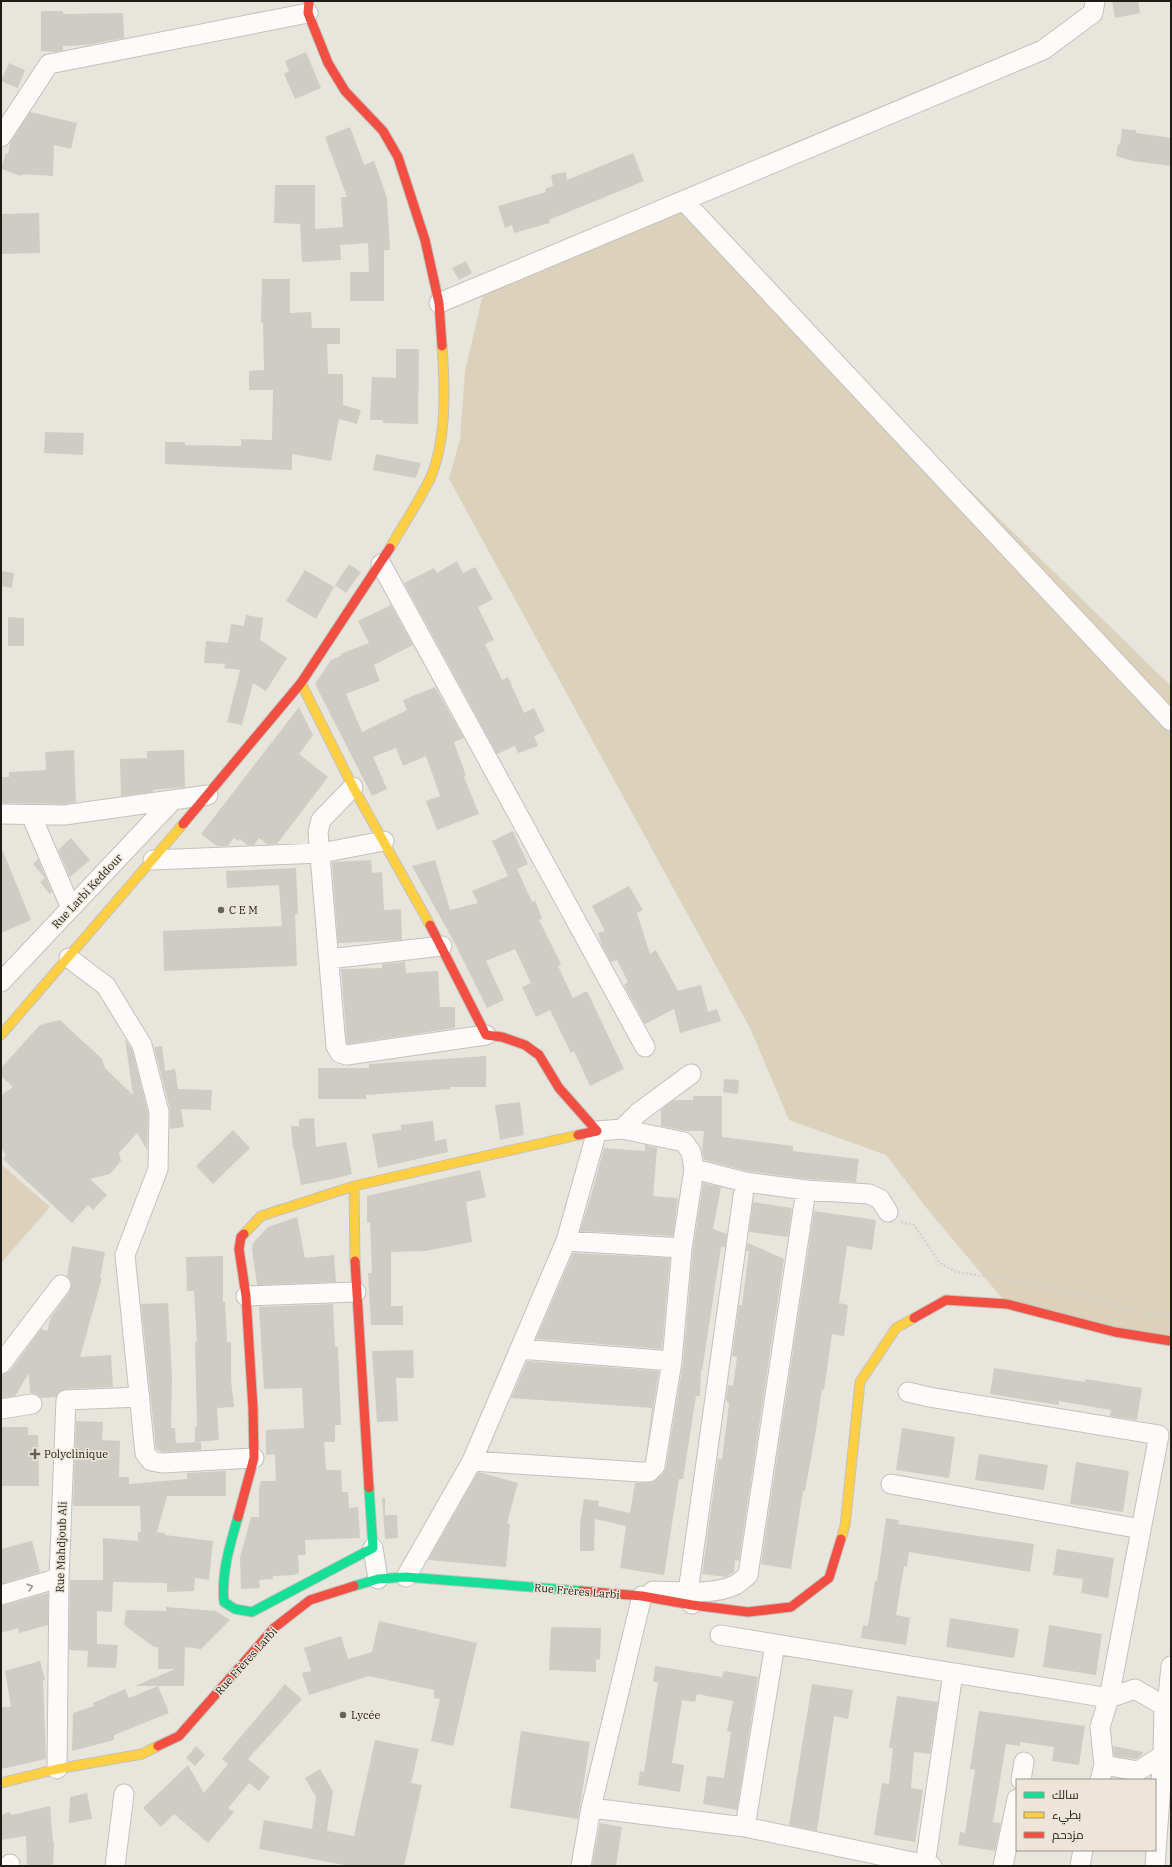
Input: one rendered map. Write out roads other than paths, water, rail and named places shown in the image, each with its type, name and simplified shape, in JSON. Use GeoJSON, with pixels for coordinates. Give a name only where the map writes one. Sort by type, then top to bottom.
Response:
{"type":"FeatureCollection","features":[{"type":"Feature","properties":{"kind":"main road"},"geometry":{"type":"LineString","coordinates":[[1,1035],[70,958],[301,683],[380,564],[430,478],[442,437],[444,371],[439,303],[424,240],[398,157],[383,131],[345,92],[328,63],[309,7]]}},
{"type":"Feature","properties":{"kind":"main road"},"geometry":{"type":"LineString","coordinates":[[301,683],[353,787],[442,946],[486,1035],[502,1037],[525,1045],[539,1056],[559,1088],[597,1131],[354,1186],[261,1216],[241,1237],[239,1249],[246,1296],[253,1409],[254,1458],[226,1562],[222,1585],[224,1602],[235,1609],[252,1612],[373,1548],[356,1292],[354,1186]]}},
{"type":"Feature","properties":{"kind":"main road","name":"Rue Frères Larbi"},"geometry":{"type":"LineString","coordinates":[[1,1783],[57,1769],[142,1754],[180,1736],[274,1628],[310,1600],[378,1578],[406,1577],[456,1580],[615,1594],[690,1598],[748,1612],[791,1607],[828,1578],[845,1526],[860,1382],[896,1328],[946,1300],[1007,1304],[1115,1332],[1171,1341]]}},
{"type":"Feature","properties":{"kind":"street"},"geometry":{"type":"LineString","coordinates":[[439,303],[1043,50],[1093,13],[1095,1]]}},
{"type":"Feature","properties":{"kind":"street"},"geometry":{"type":"LineString","coordinates":[[1,137],[49,64],[309,7]]}},
{"type":"Feature","properties":{"kind":"street"},"geometry":{"type":"LineString","coordinates":[[684,201],[1171,721]]}},
{"type":"Feature","properties":{"kind":"street"},"geometry":{"type":"LineString","coordinates":[[380,564],[645,1047]]}},
{"type":"Feature","properties":{"kind":"street"},"geometry":{"type":"LineString","coordinates":[[353,787],[321,820],[318,832],[336,1046],[340,1053],[347,1055],[486,1035]]}},
{"type":"Feature","properties":{"kind":"street"},"geometry":{"type":"LineString","coordinates":[[1,814],[64,815],[208,795]]}},
{"type":"Feature","properties":{"kind":"street","name":"Rue Larbi Keddour"},"geometry":{"type":"LineString","coordinates":[[1,982],[173,800]]}},
{"type":"Feature","properties":{"kind":"street"},"geometry":{"type":"LineString","coordinates":[[32,815],[71,908]]}},
{"type":"Feature","properties":{"kind":"street"},"geometry":{"type":"LineString","coordinates":[[153,860],[320,853],[384,841]]}},
{"type":"Feature","properties":{"kind":"street"},"geometry":{"type":"LineString","coordinates":[[329,959],[442,946]]}},
{"type":"Feature","properties":{"kind":"street"},"geometry":{"type":"LineString","coordinates":[[70,958],[106,986],[142,1045],[159,1112],[158,1170],[125,1255],[145,1453],[151,1461],[162,1463],[254,1458]]}},
{"type":"Feature","properties":{"kind":"street"},"geometry":{"type":"LineString","coordinates":[[622,1128],[638,1113],[691,1074]]}},
{"type":"Feature","properties":{"kind":"street"},"geometry":{"type":"LineString","coordinates":[[406,1577],[472,1461],[520,1349],[566,1241],[597,1131],[622,1128],[684,1142],[691,1152],[694,1169],[682,1248],[672,1362],[655,1466],[649,1472],[640,1472],[472,1461]]}},
{"type":"Feature","properties":{"kind":"street"},"geometry":{"type":"LineString","coordinates":[[694,1169],[745,1182],[806,1190],[869,1194],[880,1199],[888,1212]]}},
{"type":"Feature","properties":{"kind":"street"},"geometry":{"type":"LineString","coordinates":[[690,1598],[745,1182]]}},
{"type":"Feature","properties":{"kind":"street"},"geometry":{"type":"LineString","coordinates":[[615,1594],[640,1590],[690,1598],[735,1585],[748,1575],[806,1190]]}},
{"type":"Feature","properties":{"kind":"street"},"geometry":{"type":"LineString","coordinates":[[566,1241],[682,1248]]}},
{"type":"Feature","properties":{"kind":"street"},"geometry":{"type":"LineString","coordinates":[[1,1364],[61,1285]]}},
{"type":"Feature","properties":{"kind":"street"},"geometry":{"type":"LineString","coordinates":[[246,1296],[356,1292]]}},
{"type":"Feature","properties":{"kind":"street"},"geometry":{"type":"LineString","coordinates":[[520,1349],[672,1362]]}},
{"type":"Feature","properties":{"kind":"street"},"geometry":{"type":"LineString","coordinates":[[908,1392],[928,1397],[1159,1435],[1109,1698],[1100,1727],[1102,1772],[1138,1771],[1163,1755]]}},
{"type":"Feature","properties":{"kind":"street","name":"Rue Mahdjoub Ali"},"geometry":{"type":"LineString","coordinates":[[57,1769],[59,1578],[66,1400],[140,1398]]}},
{"type":"Feature","properties":{"kind":"street"},"geometry":{"type":"LineString","coordinates":[[1,1409],[32,1404]]}},
{"type":"Feature","properties":{"kind":"street"},"geometry":{"type":"LineString","coordinates":[[891,1484],[1141,1529]]}},
{"type":"Feature","properties":{"kind":"street"},"geometry":{"type":"LineString","coordinates":[[373,1548],[378,1578]]}},
{"type":"Feature","properties":{"kind":"street"},"geometry":{"type":"LineString","coordinates":[[1,1595],[59,1578]]}},
{"type":"Feature","properties":{"kind":"street"},"geometry":{"type":"LineString","coordinates":[[581,1866],[591,1808],[642,1596]]}},
{"type":"Feature","properties":{"kind":"street"},"geometry":{"type":"LineString","coordinates":[[720,1635],[1109,1698],[1135,1689],[1164,1706],[1163,1755]]}},
{"type":"Feature","properties":{"kind":"street"},"geometry":{"type":"LineString","coordinates":[[745,1827],[775,1644]]}},
{"type":"Feature","properties":{"kind":"street"},"geometry":{"type":"LineString","coordinates":[[1155,1866],[1171,1666]]}},
{"type":"Feature","properties":{"kind":"street"},"geometry":{"type":"LineString","coordinates":[[591,1808],[745,1827],[928,1865],[953,1673]]}},
{"type":"Feature","properties":{"kind":"street"},"geometry":{"type":"LineString","coordinates":[[115,1866],[124,1794]]}},
{"type":"Feature","properties":{"kind":"street"},"geometry":{"type":"LineString","coordinates":[[1004,1866],[1016,1804]]}},
{"type":"Feature","properties":{"kind":"street"},"geometry":{"type":"LineString","coordinates":[[1080,1866],[1084,1851]]}},
{"type":"Feature","properties":{"kind":"place","name":"C E M"},"geometry":{"type":"Point","coordinates":[221,910]}},
{"type":"Feature","properties":{"kind":"place","name":"Polyclinique"},"geometry":{"type":"Point","coordinates":[35,1454]}},
{"type":"Feature","properties":{"kind":"place","name":"Lycée"},"geometry":{"type":"Point","coordinates":[343,1715]}}]}
